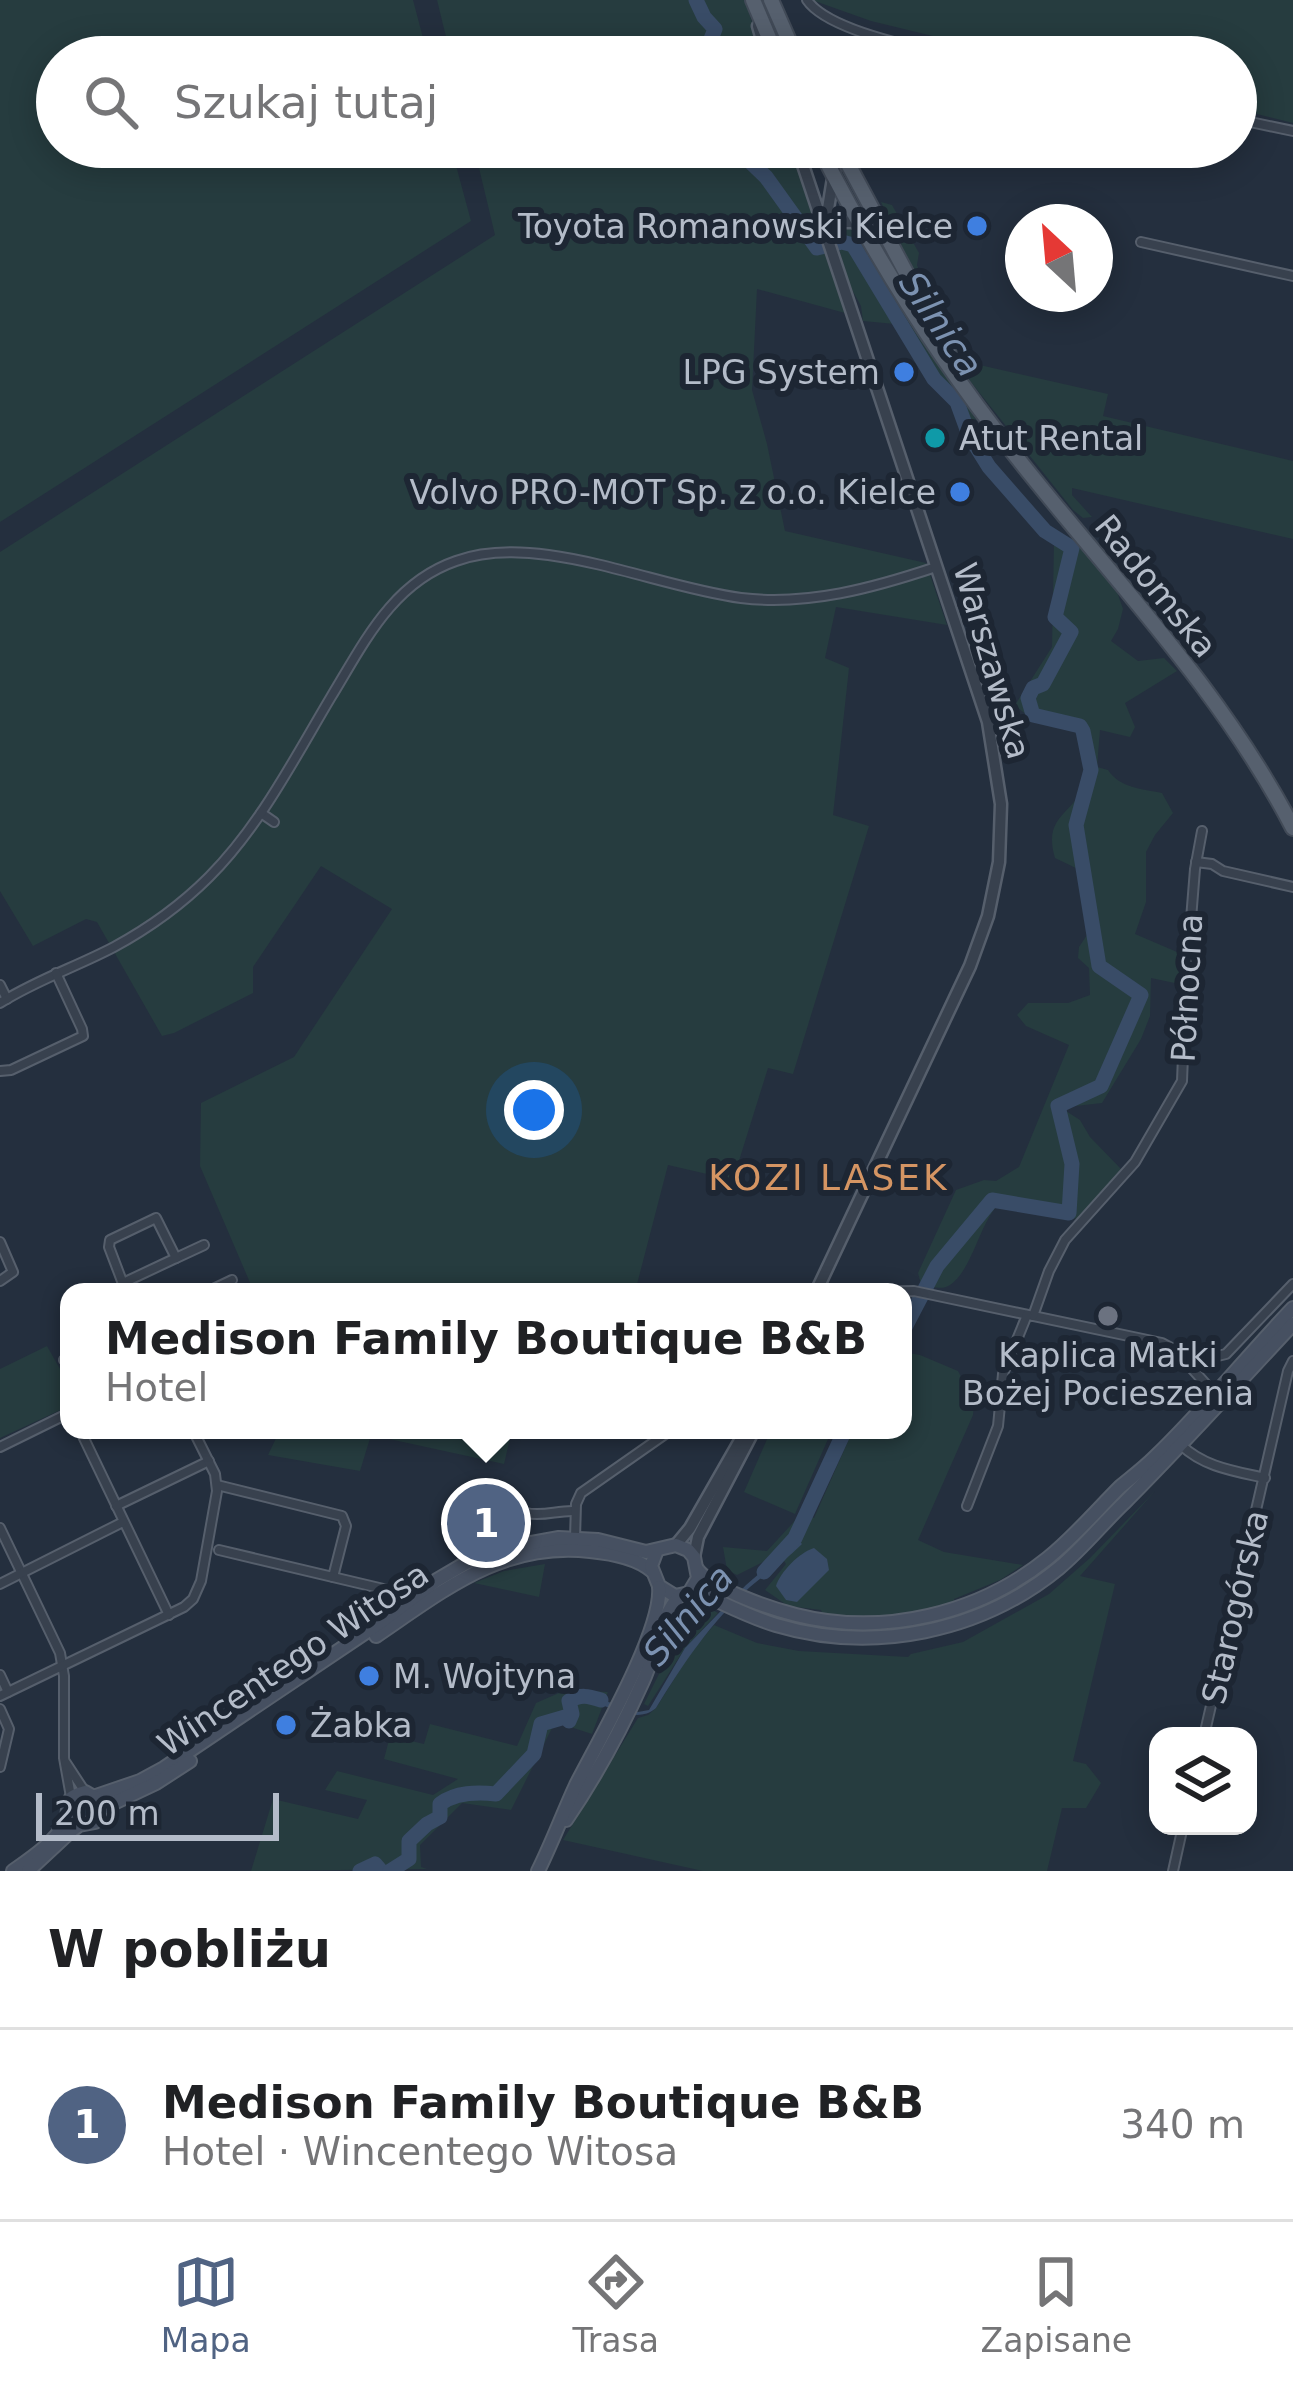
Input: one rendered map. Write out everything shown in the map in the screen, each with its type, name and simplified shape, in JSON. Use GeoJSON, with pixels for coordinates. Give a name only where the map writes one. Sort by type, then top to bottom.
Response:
{"type":"FeatureCollection","features":[{"type":"Feature","properties":{"kind":"main road"},"geometry":{"type":"LineString","coordinates":[[753,0],[768,36]]}},
{"type":"Feature","properties":{"kind":"main road"},"geometry":{"type":"LineString","coordinates":[[771,0],[787,36]]}},
{"type":"Feature","properties":{"kind":"main road"},"geometry":{"type":"LineString","coordinates":[[830,168],[860,225]]}},
{"type":"Feature","properties":{"kind":"main road","name":"Radomska"},"geometry":{"type":"LineString","coordinates":[[849,168],[965,386]]}},
{"type":"Feature","properties":{"kind":"main road","name":"Radomska"},"geometry":{"type":"LineString","coordinates":[[860,225],[924,332],[1011,451],[1204,688],[1249,751],[1293,828]]}},
{"type":"Feature","properties":{"kind":"main road"},"geometry":{"type":"LineString","coordinates":[[629,1697],[659,1602],[651,1563],[657,1550],[676,1545],[688,1550],[702,1576],[747,1599],[809,1618],[863,1623],[951,1610],[1013,1582],[1050,1556],[1155,1457],[1293,1308]]}},
{"type":"Feature","properties":{"kind":"main road"},"geometry":{"type":"LineString","coordinates":[[658,1586],[668,1594],[700,1593],[776,1625],[836,1637],[908,1635],[965,1621],[1014,1598],[1060,1567],[1293,1324]]}},
{"type":"Feature","properties":{"kind":"main road","name":"Wincentego Witosa"},"geometry":{"type":"LineString","coordinates":[[88,1799],[164,1768],[455,1568],[486,1553],[543,1539],[575,1538],[657,1550]]}},
{"type":"Feature","properties":{"kind":"main road","name":"Wincentego Witosa"},"geometry":{"type":"LineString","coordinates":[[88,1799],[168,1775],[486,1565],[524,1554],[574,1550],[617,1556],[653,1572]]}},
{"type":"Feature","properties":{"kind":"main road"},"geometry":{"type":"LineString","coordinates":[[538,1871],[652,1660],[671,1606],[697,1582],[695,1563]]}},
{"type":"Feature","properties":{"kind":"main road"},"geometry":{"type":"LineString","coordinates":[[28,1871],[79,1826],[98,1818],[88,1799],[67,1809],[79,1826]]}},
{"type":"Feature","properties":{"kind":"main road"},"geometry":{"type":"LineString","coordinates":[[13,1871],[54,1836],[68,1815]]}},
{"type":"Feature","properties":{"kind":"street"},"geometry":{"type":"LineString","coordinates":[[753,0],[761,36]]}},
{"type":"Feature","properties":{"kind":"street"},"geometry":{"type":"LineString","coordinates":[[808,1],[820,14],[878,36]]}},
{"type":"Feature","properties":{"kind":"street"},"geometry":{"type":"LineString","coordinates":[[1257,123],[1293,131]]}},
{"type":"Feature","properties":{"kind":"street","name":"Warszawska"},"geometry":{"type":"LineString","coordinates":[[804,168],[988,722],[1001,804],[999,862],[988,916],[970,966],[821,1283]]}},
{"type":"Feature","properties":{"kind":"street","name":"Warszawska"},"geometry":{"type":"LineString","coordinates":[[827,233],[835,168]]}},
{"type":"Feature","properties":{"kind":"street"},"geometry":{"type":"LineString","coordinates":[[827,233],[840,222],[860,225]]}},
{"type":"Feature","properties":{"kind":"street"},"geometry":{"type":"LineString","coordinates":[[1142,242],[1293,276]]}},
{"type":"Feature","properties":{"kind":"street"},"geometry":{"type":"LineString","coordinates":[[0,986],[3,1001],[138,934],[182,902],[227,858],[261,813],[377,620],[416,582],[455,561],[488,553],[532,552],[717,594],[771,600],[862,590],[936,567]]}},
{"type":"Feature","properties":{"kind":"street"},"geometry":{"type":"LineString","coordinates":[[261,813],[274,822]]}},
{"type":"Feature","properties":{"kind":"street","name":"Północna"},"geometry":{"type":"LineString","coordinates":[[967,1506],[998,1426],[1003,1374],[1049,1271],[1065,1240],[1135,1162],[1182,1081],[1186,982],[1202,831]]}},
{"type":"Feature","properties":{"kind":"street"},"geometry":{"type":"LineString","coordinates":[[1196,862],[1293,886]]}},
{"type":"Feature","properties":{"kind":"street"},"geometry":{"type":"LineString","coordinates":[[0,1071],[82,1036],[56,973]]}},
{"type":"Feature","properties":{"kind":"street"},"geometry":{"type":"LineString","coordinates":[[123,1283],[109,1243],[156,1218],[176,1258]]}},
{"type":"Feature","properties":{"kind":"street"},"geometry":{"type":"LineString","coordinates":[[0,1243],[13,1272],[0,1281]]}},
{"type":"Feature","properties":{"kind":"street"},"geometry":{"type":"LineString","coordinates":[[131,1283],[204,1245]]}},
{"type":"Feature","properties":{"kind":"street"},"geometry":{"type":"LineString","coordinates":[[226,1283],[232,1280]]}},
{"type":"Feature","properties":{"kind":"street"},"geometry":{"type":"LineString","coordinates":[[1192,1368],[1201,1360],[1226,1354],[1293,1284]]}},
{"type":"Feature","properties":{"kind":"street"},"geometry":{"type":"LineString","coordinates":[[912,1291],[1162,1343],[1214,1394]]}},
{"type":"Feature","properties":{"kind":"street","name":"Starogórska"},"geometry":{"type":"LineString","coordinates":[[1206,1727],[1293,1361]]}},
{"type":"Feature","properties":{"kind":"street"},"geometry":{"type":"LineString","coordinates":[[0,1447],[60,1417]]}},
{"type":"Feature","properties":{"kind":"street"},"geometry":{"type":"LineString","coordinates":[[84,1439],[169,1615]]}},
{"type":"Feature","properties":{"kind":"street"},"geometry":{"type":"LineString","coordinates":[[0,1675],[4,1694],[188,1605],[199,1588],[217,1485],[198,1439]]}},
{"type":"Feature","properties":{"kind":"street"},"geometry":{"type":"LineString","coordinates":[[575,1538],[577,1500],[584,1490],[658,1439]]}},
{"type":"Feature","properties":{"kind":"street"},"geometry":{"type":"LineString","coordinates":[[676,1545],[744,1439]]}},
{"type":"Feature","properties":{"kind":"street"},"geometry":{"type":"LineString","coordinates":[[695,1563],[698,1538],[746,1439]]}},
{"type":"Feature","properties":{"kind":"street","name":"Starogórska"},"geometry":{"type":"LineString","coordinates":[[1181,1445],[1210,1465],[1265,1478]]}},
{"type":"Feature","properties":{"kind":"street"},"geometry":{"type":"LineString","coordinates":[[116,1506],[209,1461]]}},
{"type":"Feature","properties":{"kind":"street"},"geometry":{"type":"LineString","coordinates":[[217,1485],[342,1516],[346,1526],[333,1577]]}},
{"type":"Feature","properties":{"kind":"street"},"geometry":{"type":"LineString","coordinates":[[526,1513],[542,1516],[575,1511]]}},
{"type":"Feature","properties":{"kind":"street"},"geometry":{"type":"LineString","coordinates":[[0,1571],[3,1582],[123,1522]]}},
{"type":"Feature","properties":{"kind":"street"},"geometry":{"type":"LineString","coordinates":[[0,1528],[60,1652],[65,1763],[88,1799]]}},
{"type":"Feature","properties":{"kind":"street"},"geometry":{"type":"LineString","coordinates":[[219,1550],[395,1592],[407,1603]]}},
{"type":"Feature","properties":{"kind":"street"},"geometry":{"type":"LineString","coordinates":[[0,1709],[9,1729],[0,1767]]}},
{"type":"Feature","properties":{"kind":"street"},"geometry":{"type":"LineString","coordinates":[[1173,1871],[1181,1835]]}},
{"type":"Feature","properties":{"kind":"green space"},"geometry":{"type":"Polygon","coordinates":[[[0,0],[413,0],[422,36],[36,36],[36,168],[457,168],[471,221],[0,522],[0,0]]]}},
{"type":"Feature","properties":{"kind":"green space"},"geometry":{"type":"Polygon","coordinates":[[[437,0],[745,0],[756,36],[446,36],[437,0]]]}},
{"type":"Feature","properties":{"kind":"green space"},"geometry":{"type":"Polygon","coordinates":[[[812,0],[1293,0],[1293,123],[1257,114],[1257,36],[933,36],[812,0]]]}},
{"type":"Feature","properties":{"kind":"green space"},"geometry":{"type":"Polygon","coordinates":[[[479,168],[799,168],[845,313],[757,289],[752,390],[785,531],[926,563],[947,625],[836,607],[825,658],[849,668],[833,815],[869,826],[793,1074],[768,1068],[733,1180],[668,1165],[637,1283],[250,1283],[200,1166],[201,1103],[294,1057],[392,909],[321,866],[253,967],[253,993],[162,1036],[97,922],[86,919],[33,946],[0,891],[0,552],[495,235],[479,168]]]}},
{"type":"Feature","properties":{"kind":"green space"},"geometry":{"type":"Polygon","coordinates":[[[881,202],[892,205],[919,253],[917,265],[935,316],[881,202]]]}},
{"type":"Feature","properties":{"kind":"green space"},"geometry":{"type":"Polygon","coordinates":[[[846,225],[857,233],[972,412],[988,449],[989,465],[895,324],[863,321],[835,236],[846,225]]]}},
{"type":"Feature","properties":{"kind":"green space"},"geometry":{"type":"Polygon","coordinates":[[[971,363],[1108,394],[1103,416],[1293,461],[1293,539],[1072,488],[1072,495],[1092,517],[1083,518],[970,381],[966,371],[971,363]]]}},
{"type":"Feature","properties":{"kind":"green space"},"geometry":{"type":"Polygon","coordinates":[[[1059,536],[1077,540],[1114,583],[1123,609],[1111,641],[1138,661],[1164,658],[1177,671],[1125,703],[1135,727],[1130,737],[1100,730],[1097,767],[1125,784],[1162,793],[1173,813],[1146,852],[1146,902],[1135,934],[1184,955],[1184,985],[1151,978],[1150,1016],[1141,1039],[1102,1103],[1067,1107],[1121,1169],[1078,1219],[997,1206],[958,1278],[947,1287],[936,1288],[921,1284],[918,1273],[956,1190],[984,1180],[996,1181],[1019,1167],[1069,1045],[1026,1026],[1017,1015],[1028,1003],[1068,1003],[1090,995],[1089,968],[1078,958],[1087,935],[1080,870],[1055,858],[1052,843],[1057,822],[1084,787],[1087,757],[1078,728],[1044,723],[1015,705],[1052,647],[1054,542],[1059,536]]]}},
{"type":"Feature","properties":{"kind":"green space"},"geometry":{"type":"Polygon","coordinates":[[[47,1346],[60,1369],[60,1410],[0,1438],[0,1369],[47,1346]]]}},
{"type":"Feature","properties":{"kind":"green space"},"geometry":{"type":"Polygon","coordinates":[[[912,1354],[920,1355],[958,1371],[974,1402],[973,1415],[918,1540],[944,1552],[1023,1565],[954,1599],[955,1604],[883,1618],[823,1616],[821,1610],[788,1606],[765,1590],[786,1564],[779,1554],[737,1575],[727,1570],[723,1547],[767,1551],[802,1513],[814,1518],[849,1439],[912,1439],[912,1354]]]}},
{"type":"Feature","properties":{"kind":"green space"},"geometry":{"type":"Polygon","coordinates":[[[1235,1384],[1058,1564],[1014,1594],[964,1616],[908,1630],[843,1633],[798,1626],[745,1609],[750,1605],[849,1627],[995,1597],[1114,1499],[1235,1384]]]}},
{"type":"Feature","properties":{"kind":"green space"},"geometry":{"type":"Polygon","coordinates":[[[276,1439],[370,1439],[360,1471],[268,1455],[276,1439]]]}},
{"type":"Feature","properties":{"kind":"green space"},"geometry":{"type":"Polygon","coordinates":[[[389,1439],[510,1439],[504,1464],[389,1439]]]}},
{"type":"Feature","properties":{"kind":"green space"},"geometry":{"type":"Polygon","coordinates":[[[767,1439],[828,1439],[795,1514],[744,1492],[767,1439]]]}},
{"type":"Feature","properties":{"kind":"green space"},"geometry":{"type":"Polygon","coordinates":[[[1155,1491],[1080,1576],[1115,1584],[1073,1761],[1086,1764],[1101,1783],[1086,1808],[1062,1808],[1047,1871],[703,1871],[563,1840],[638,1718],[656,1708],[714,1625],[757,1643],[799,1651],[908,1657],[963,1642],[1049,1594],[1155,1491]]]}},
{"type":"Feature","properties":{"kind":"green space"},"geometry":{"type":"Polygon","coordinates":[[[545,1564],[539,1597],[474,1583],[504,1571],[545,1564]]]}},
{"type":"Feature","properties":{"kind":"green space"},"geometry":{"type":"Polygon","coordinates":[[[697,1607],[718,1613],[685,1648],[648,1706],[644,1704],[680,1616],[697,1607]]]}},
{"type":"Feature","properties":{"kind":"green space"},"geometry":{"type":"Polygon","coordinates":[[[566,1690],[608,1692],[592,1734],[555,1722],[511,1810],[462,1803],[420,1845],[421,1867],[427,1869],[251,1871],[273,1799],[358,1819],[367,1800],[325,1790],[337,1771],[433,1795],[458,1779],[384,1759],[390,1736],[424,1744],[430,1724],[517,1746],[536,1703],[566,1690]]]}},
{"type":"Feature","properties":{"kind":"water"},"geometry":{"type":"Polygon","coordinates":[[[798,1540],[802,1544],[750,1587],[710,1629],[656,1708],[648,1713],[630,1714],[584,1699],[585,1694],[638,1712],[649,1710],[685,1648],[798,1540]]]}},
{"type":"Feature","properties":{"kind":"water"},"geometry":{"type":"Polygon","coordinates":[[[814,1548],[827,1559],[829,1570],[797,1602],[786,1600],[776,1586],[778,1581],[797,1558],[814,1548]]]}},
{"type":"Feature","properties":{"kind":"waterway","name":"Silnica"},"geometry":{"type":"LineString","coordinates":[[696,0],[715,29],[712,36]]}},
{"type":"Feature","properties":{"kind":"waterway","name":"Silnica"},"geometry":{"type":"LineString","coordinates":[[757,168],[817,248],[842,242],[853,245],[934,379],[957,402],[969,435],[989,467],[1045,531],[1072,548],[1055,617],[1071,632],[1043,684],[1033,688],[1028,698],[1033,715],[1080,726],[1083,731],[1091,770],[1076,825],[1099,966],[1141,995],[1101,1086],[1058,1106],[1072,1164],[1069,1213],[992,1200],[937,1266],[912,1314]]}},
{"type":"Feature","properties":{"kind":"waterway","name":"Silnica"},"geometry":{"type":"LineString","coordinates":[[764,1572],[795,1538],[841,1439]]}},
{"type":"Feature","properties":{"kind":"waterway","name":"Silnica"},"geometry":{"type":"LineString","coordinates":[[390,1871],[409,1859],[409,1841],[440,1817],[440,1804],[467,1794],[496,1794],[534,1754],[541,1724],[565,1717],[569,1721],[573,1699],[601,1700]]}},
{"type":"Feature","properties":{"kind":"waterway","name":"Silnica"},"geometry":{"type":"LineString","coordinates":[[360,1871],[375,1864],[381,1871]]}},
{"type":"Feature","properties":{"kind":"place","name":"Toyota Romanowski Kielce"},"geometry":{"type":"Point","coordinates":[977,226]}},
{"type":"Feature","properties":{"kind":"place","name":"LPG System"},"geometry":{"type":"Point","coordinates":[904,372]}},
{"type":"Feature","properties":{"kind":"place","name":"Atut Rental"},"geometry":{"type":"Point","coordinates":[935,438]}},
{"type":"Feature","properties":{"kind":"place","name":"Volvo PRO-MOT Sp. z o.o. Kielce"},"geometry":{"type":"Point","coordinates":[960,492]}},
{"type":"Feature","properties":{"kind":"place","name":"Kaplica Matki Bożej Pocieszenia"},"geometry":{"type":"Point","coordinates":[1108,1316]}},
{"type":"Feature","properties":{"kind":"place","name":"Medison Family Boutique B&B"},"geometry":{"type":"Point","coordinates":[486,1523]}},
{"type":"Feature","properties":{"kind":"place","name":"M. Wojtyna"},"geometry":{"type":"Point","coordinates":[369,1676]}},
{"type":"Feature","properties":{"kind":"place","name":"Żabka"},"geometry":{"type":"Point","coordinates":[286,1725]}},
{"type":"Feature","properties":{"kind":"district","name":"KOZI LASEK"},"geometry":{"type":"Point","coordinates":[829,1177]}}]}
